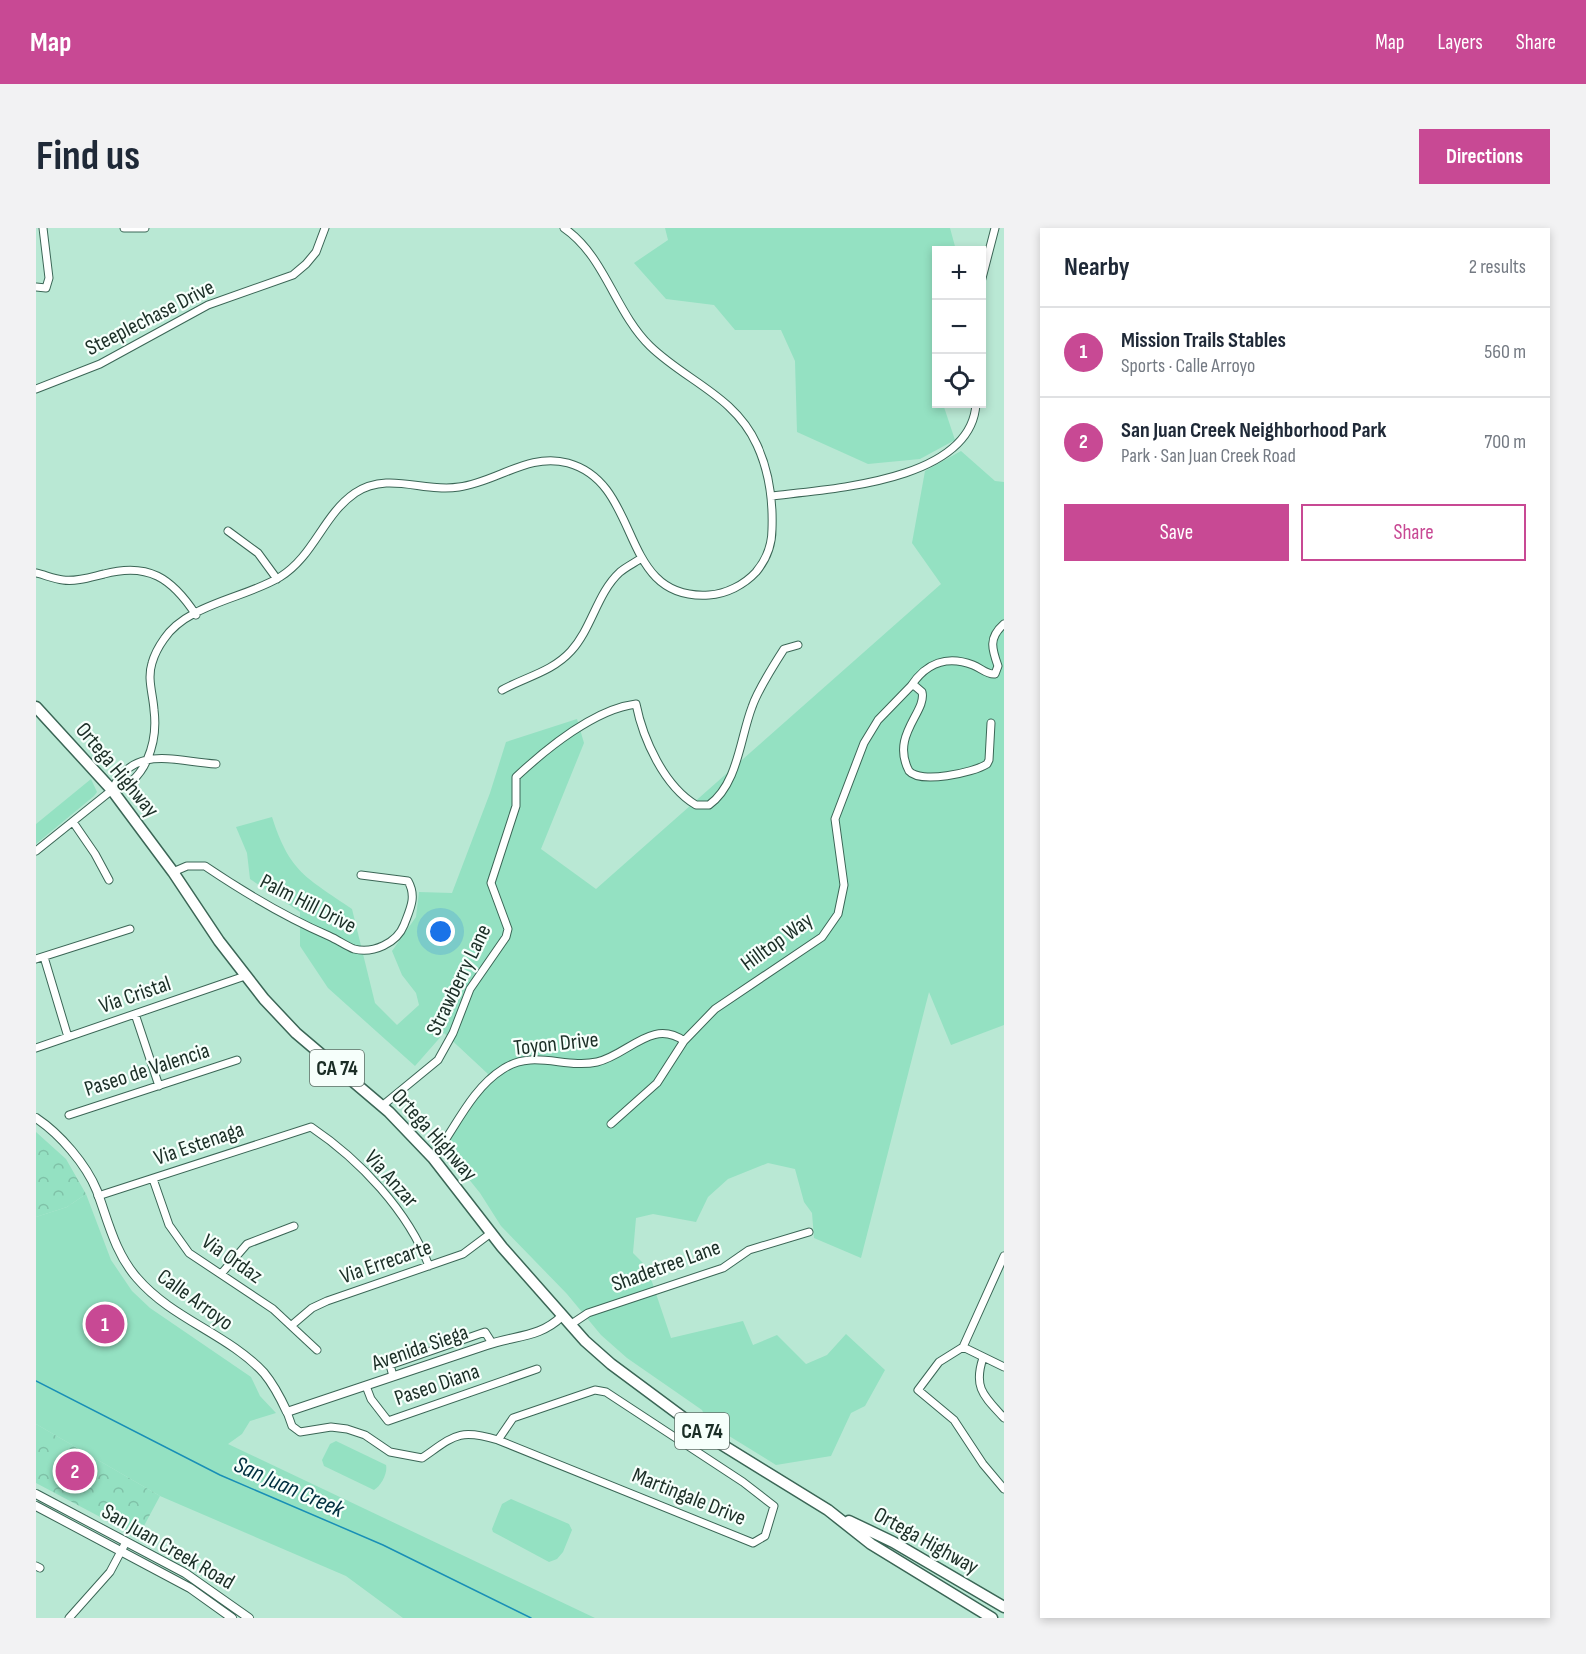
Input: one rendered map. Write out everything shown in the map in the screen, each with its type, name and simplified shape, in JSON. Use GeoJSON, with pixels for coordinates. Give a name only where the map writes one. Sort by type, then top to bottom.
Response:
{"type":"FeatureCollection","features":[{"type":"Feature","properties":{"kind":"main road","name":"Ortega Highway"},"geometry":{"type":"LineString","coordinates":[[36,707],[112,790],[246,976],[296,1033],[382,1106],[433,1158],[491,1233],[562,1316],[611,1364],[747,1461],[828,1510],[892,1542],[1004,1607]]}},
{"type":"Feature","properties":{"kind":"main road","name":"Ortega Highway"},"geometry":{"type":"LineString","coordinates":[[828,1510],[871,1544],[992,1618]]}},
{"type":"Feature","properties":{"kind":"street"},"geometry":{"type":"LineString","coordinates":[[36,287],[46,288],[49,278],[43,228]]}},
{"type":"Feature","properties":{"kind":"street"},"geometry":{"type":"LineString","coordinates":[[124,228],[145,228]]}},
{"type":"Feature","properties":{"kind":"street","name":"Steeplechase Drive"},"geometry":{"type":"LineString","coordinates":[[36,389],[100,364],[208,305],[293,275],[316,252],[325,228]]}},
{"type":"Feature","properties":{"kind":"street"},"geometry":{"type":"LineString","coordinates":[[36,850],[112,790],[123,788],[142,772],[153,736],[155,712],[150,689],[152,664],[164,638],[178,624],[219,602],[277,579],[308,554],[344,502],[366,487],[401,482],[438,488],[459,487],[545,460],[580,467],[593,474],[608,488],[620,510],[640,559],[653,575],[667,586],[687,594],[714,594],[733,589],[755,573],[765,559],[772,538],[771,496],[764,463],[747,426],[735,410],[717,395],[648,345],[582,244],[564,228]]}},
{"type":"Feature","properties":{"kind":"street"},"geometry":{"type":"LineString","coordinates":[[986,263],[995,228]]}},
{"type":"Feature","properties":{"kind":"street"},"geometry":{"type":"LineString","coordinates":[[771,496],[868,483],[939,459],[966,434],[975,408]]}},
{"type":"Feature","properties":{"kind":"street"},"geometry":{"type":"LineString","coordinates":[[228,531],[258,554],[277,579]]}},
{"type":"Feature","properties":{"kind":"street"},"geometry":{"type":"LineString","coordinates":[[502,690],[553,667],[571,651],[587,627],[600,598],[620,572],[640,559]]}},
{"type":"Feature","properties":{"kind":"street"},"geometry":{"type":"LineString","coordinates":[[36,573],[63,580],[130,569],[143,570],[181,592],[196,615]]}},
{"type":"Feature","properties":{"kind":"street","name":"Hilltop Way"},"geometry":{"type":"LineString","coordinates":[[611,1124],[657,1083],[684,1041],[715,1009],[822,937],[838,914],[844,885],[835,819],[864,743],[878,720],[927,667],[951,661],[972,665],[991,675],[995,674],[998,666],[992,646],[994,636],[1004,624]]}},
{"type":"Feature","properties":{"kind":"street","name":"Strawberry Lane"},"geometry":{"type":"LineString","coordinates":[[382,1106],[438,1060],[453,1033],[470,989],[506,937],[508,929],[491,883],[516,806],[516,777],[555,742],[602,715],[636,704],[650,744],[671,783],[696,805],[709,805],[726,785],[747,732],[752,707],[780,656],[788,647],[798,645]]}},
{"type":"Feature","properties":{"kind":"street"},"geometry":{"type":"LineString","coordinates":[[910,686],[919,688],[923,696],[906,730],[904,757],[912,775],[934,777],[985,766],[989,760],[991,723]]}},
{"type":"Feature","properties":{"kind":"street"},"geometry":{"type":"LineString","coordinates":[[147,758],[216,764]]}},
{"type":"Feature","properties":{"kind":"street"},"geometry":{"type":"LineString","coordinates":[[73,822],[96,854],[109,880]]}},
{"type":"Feature","properties":{"kind":"street","name":"Palm Hill Drive"},"geometry":{"type":"LineString","coordinates":[[173,872],[187,866],[205,866],[298,924],[356,949],[381,947],[388,944],[402,929],[412,906],[414,891],[408,881],[361,875]]}},
{"type":"Feature","properties":{"kind":"street"},"geometry":{"type":"LineString","coordinates":[[68,1037],[40,958],[130,929]]}},
{"type":"Feature","properties":{"kind":"street","name":"Via Cristal"},"geometry":{"type":"LineString","coordinates":[[36,1048],[246,976]]}},
{"type":"Feature","properties":{"kind":"street"},"geometry":{"type":"LineString","coordinates":[[135,1014],[159,1086]]}},
{"type":"Feature","properties":{"kind":"street","name":"Toyon Drive"},"geometry":{"type":"LineString","coordinates":[[433,1158],[471,1102],[488,1081],[506,1067],[540,1058],[576,1064],[599,1061],[640,1039],[662,1033],[676,1036],[684,1041]]}},
{"type":"Feature","properties":{"kind":"street","name":"Paseo de Valencia"},"geometry":{"type":"LineString","coordinates":[[69,1114],[237,1060]]}},
{"type":"Feature","properties":{"kind":"street","name":"Calle Arroyo"},"geometry":{"type":"LineString","coordinates":[[36,1118],[67,1147],[92,1181],[115,1242],[135,1276],[166,1304],[251,1361],[266,1375],[287,1412]]}},
{"type":"Feature","properties":{"kind":"street","name":"Via Estenaga"},"geometry":{"type":"LineString","coordinates":[[98,1196],[311,1127]]}},
{"type":"Feature","properties":{"kind":"street","name":"Via Anzar"},"geometry":{"type":"LineString","coordinates":[[311,1127],[374,1182],[419,1240],[429,1266]]}},
{"type":"Feature","properties":{"kind":"street","name":"Via Ordaz"},"geometry":{"type":"LineString","coordinates":[[153,1179],[169,1225],[177,1240],[189,1253],[292,1325],[317,1350]]}},
{"type":"Feature","properties":{"kind":"street"},"geometry":{"type":"LineString","coordinates":[[221,1274],[247,1244],[294,1226]]}},
{"type":"Feature","properties":{"kind":"street","name":"Shadetree Lane"},"geometry":{"type":"LineString","coordinates":[[570,1325],[588,1314],[723,1268],[749,1250],[809,1232]]}},
{"type":"Feature","properties":{"kind":"street","name":"Via Errecarte"},"geometry":{"type":"LineString","coordinates":[[292,1325],[312,1308],[327,1301],[463,1254],[491,1233]]}},
{"type":"Feature","properties":{"kind":"street"},"geometry":{"type":"LineString","coordinates":[[1004,1256],[963,1347],[939,1362],[918,1390],[954,1420],[983,1464],[1004,1489]]}},
{"type":"Feature","properties":{"kind":"street","name":"Avenida Siega"},"geometry":{"type":"LineString","coordinates":[[287,1412],[492,1343],[533,1336],[554,1324],[562,1316]]}},
{"type":"Feature","properties":{"kind":"street"},"geometry":{"type":"LineString","coordinates":[[963,1347],[1004,1367]]}},
{"type":"Feature","properties":{"kind":"street"},"geometry":{"type":"LineString","coordinates":[[983,1358],[978,1372],[980,1391],[1004,1418]]}},
{"type":"Feature","properties":{"kind":"street","name":"Paseo Diana"},"geometry":{"type":"LineString","coordinates":[[366,1386],[371,1399],[388,1421],[537,1369]]}},
{"type":"Feature","properties":{"kind":"street","name":"Martingale Drive"},"geometry":{"type":"LineString","coordinates":[[287,1412],[292,1426],[300,1432],[331,1427],[347,1429],[365,1435],[390,1452],[422,1458],[459,1434],[470,1432],[498,1440],[753,1543],[762,1540],[765,1536],[774,1506],[734,1476],[606,1392],[595,1390],[513,1418],[498,1440]]}},
{"type":"Feature","properties":{"kind":"street","name":"San Juan Creek Road"},"geometry":{"type":"LineString","coordinates":[[36,1494],[185,1573],[249,1618]]}},
{"type":"Feature","properties":{"kind":"street","name":"San Juan Creek Road"},"geometry":{"type":"LineString","coordinates":[[36,1506],[190,1588],[232,1618]]}},
{"type":"Feature","properties":{"kind":"street"},"geometry":{"type":"LineString","coordinates":[[69,1618],[110,1572],[126,1542]]}},
{"type":"Feature","properties":{"kind":"green space"},"geometry":{"type":"Polygon","coordinates":[[[665,228],[950,228],[955,246],[932,246],[932,408],[944,408],[955,440],[920,459],[868,464],[797,432],[795,361],[781,330],[735,330],[714,305],[666,299],[634,263],[668,240],[665,228]]]}},
{"type":"Feature","properties":{"kind":"green space"},"geometry":{"type":"Polygon","coordinates":[[[961,451],[995,481],[1004,482],[1004,1025],[951,1045],[929,992],[861,1258],[814,1238],[812,1213],[804,1202],[795,1169],[768,1163],[728,1179],[708,1197],[696,1222],[653,1214],[636,1218],[633,1253],[647,1267],[671,1338],[743,1321],[753,1345],[777,1335],[806,1364],[827,1355],[846,1334],[885,1370],[865,1406],[851,1413],[831,1456],[776,1465],[708,1423],[702,1410],[627,1358],[601,1335],[567,1294],[501,1226],[480,1193],[443,1147],[488,1074],[444,1033],[415,1066],[328,988],[300,946],[300,912],[250,879],[247,853],[236,827],[272,817],[293,862],[311,881],[352,909],[375,1003],[397,1025],[419,1005],[416,993],[402,975],[392,951],[416,917],[419,892],[452,893],[490,793],[506,742],[577,719],[584,743],[541,849],[596,889],[941,584],[912,543],[925,471],[961,451]]]}},
{"type":"Feature","properties":{"kind":"green space"},"geometry":{"type":"Polygon","coordinates":[[[91,779],[97,792],[94,796],[36,844],[36,824],[91,779]]]}},
{"type":"Feature","properties":{"kind":"green space"},"geometry":{"type":"Polygon","coordinates":[[[36,1132],[66,1159],[86,1194],[67,1207],[36,1217],[36,1132]]]}},
{"type":"Feature","properties":{"kind":"green space"},"geometry":{"type":"Polygon","coordinates":[[[86,1194],[111,1260],[132,1291],[150,1308],[251,1377],[260,1396],[276,1413],[250,1421],[242,1434],[228,1444],[595,1618],[403,1618],[346,1576],[160,1496],[36,1424],[36,1217],[67,1207],[86,1194]]]}},
{"type":"Feature","properties":{"kind":"green space"},"geometry":{"type":"Polygon","coordinates":[[[36,1424],[160,1496],[138,1537],[36,1483],[36,1424]]]}},
{"type":"Feature","properties":{"kind":"green space"},"geometry":{"type":"Polygon","coordinates":[[[336,1441],[386,1465],[385,1475],[377,1488],[374,1490],[324,1466],[322,1460],[330,1444],[336,1441]]]}},
{"type":"Feature","properties":{"kind":"green space"},"geometry":{"type":"Polygon","coordinates":[[[511,1499],[569,1524],[572,1530],[563,1552],[557,1559],[549,1562],[493,1532],[492,1529],[502,1504],[511,1499]]]}},
{"type":"Feature","properties":{"kind":"waterway","name":"San Juan Creek"},"geometry":{"type":"LineString","coordinates":[[36,1381],[220,1475],[383,1545],[531,1618]]}},
{"type":"Feature","properties":{"kind":"place","name":"Mission Trails Stables"},"geometry":{"type":"Point","coordinates":[105,1324]}},
{"type":"Feature","properties":{"kind":"place","name":"San Juan Creek Neighborhood Park"},"geometry":{"type":"Point","coordinates":[75,1471]}}]}
